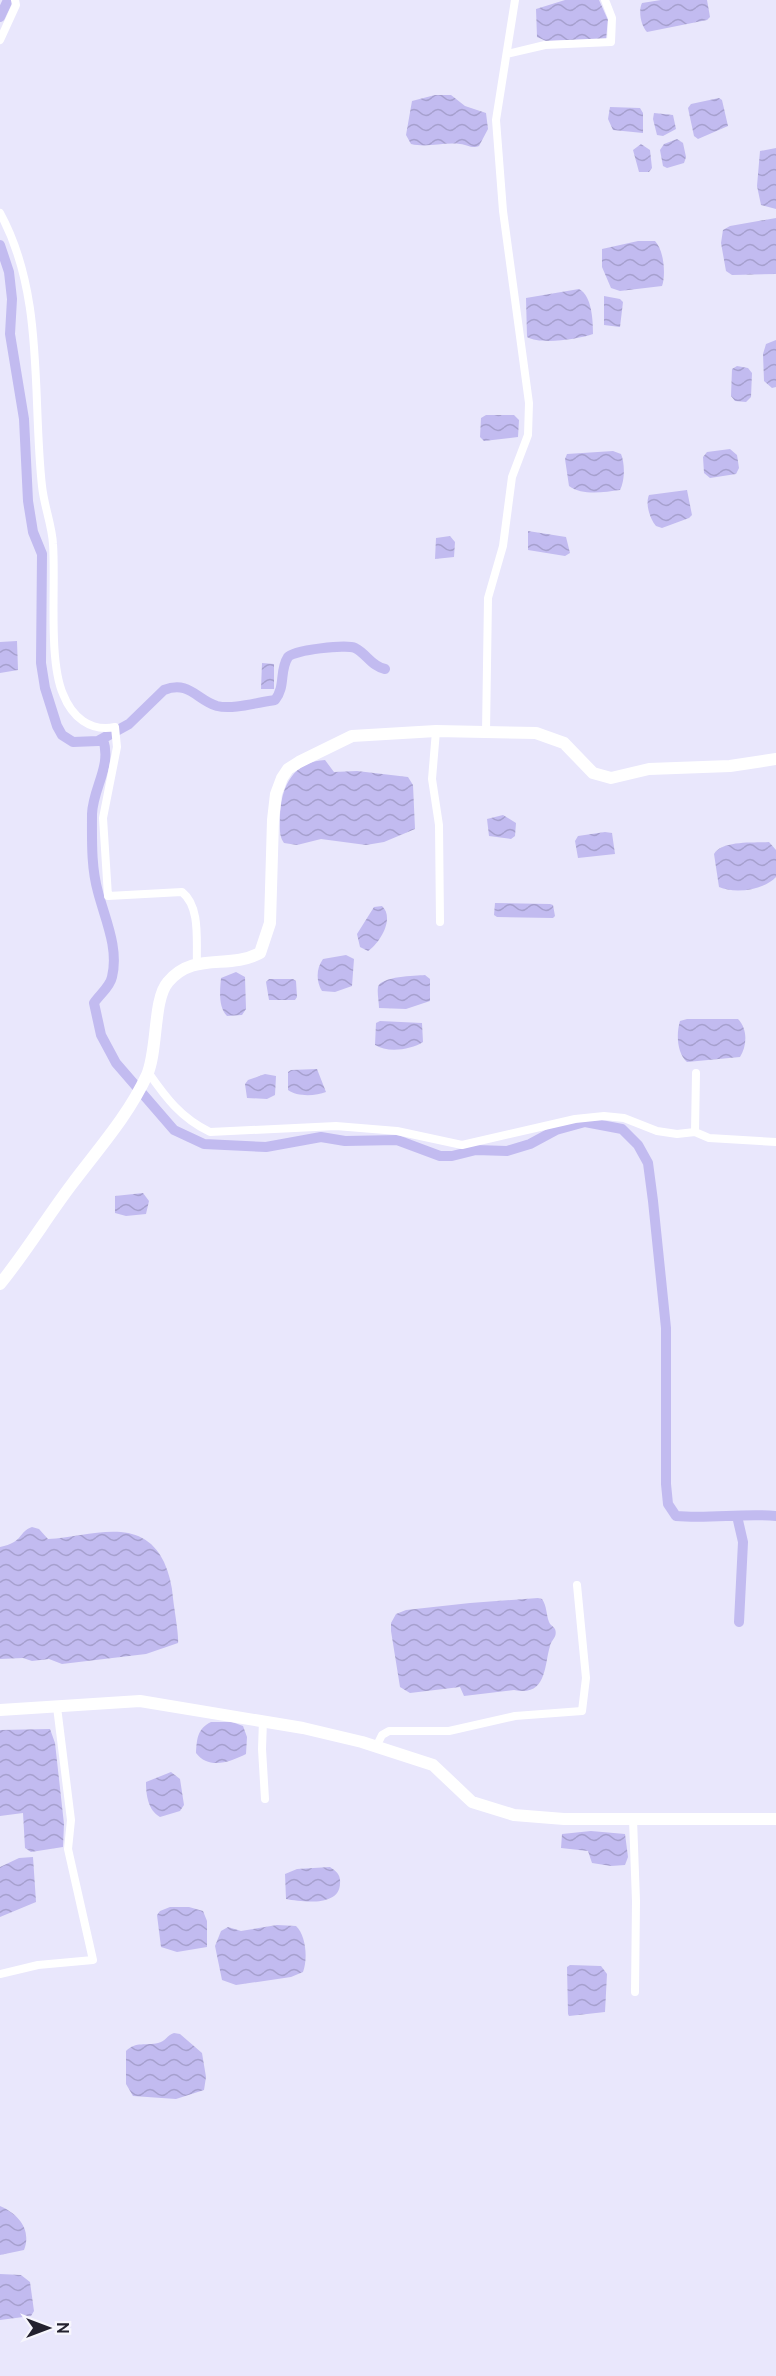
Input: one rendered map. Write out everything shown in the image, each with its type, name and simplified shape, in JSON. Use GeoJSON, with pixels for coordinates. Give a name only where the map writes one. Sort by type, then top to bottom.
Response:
{"type":"FeatureCollection","features":[{"type":"Feature","properties":{"kind":"main road"},"geometry":{"type":"LineString","coordinates":[[0,1284],[73,1183],[110,1138],[147,1075],[153,1056],[159,1007],[166,983],[188,965],[248,960],[260,953],[270,923],[276,794],[288,769],[352,736],[436,731],[536,733],[571,748],[593,773],[611,778],[649,769],[730,766],[776,759]]}},
{"type":"Feature","properties":{"kind":"main road"},"geometry":{"type":"LineString","coordinates":[[0,1710],[141,1701],[263,1720],[376,1747],[433,1765],[467,1798],[489,1809],[544,1818],[776,1819]]}},
{"type":"Feature","properties":{"kind":"street"},"geometry":{"type":"LineString","coordinates":[[0,40],[16,5],[15,0]]}},
{"type":"Feature","properties":{"kind":"street"},"geometry":{"type":"LineString","coordinates":[[486,732],[488,598],[503,546],[512,477],[528,435],[529,403],[524,357],[497,154],[499,92],[515,0]]}},
{"type":"Feature","properties":{"kind":"street"},"geometry":{"type":"LineString","coordinates":[[507,54],[544,45],[611,42],[612,18],[605,0]]}},
{"type":"Feature","properties":{"kind":"street"},"geometry":{"type":"LineString","coordinates":[[0,213],[18,251],[26,286],[42,487],[53,542],[56,657],[62,694],[79,720],[101,729],[115,727],[117,747],[103,818],[108,896],[182,892],[189,897],[195,916],[197,964]]}},
{"type":"Feature","properties":{"kind":"street"},"geometry":{"type":"LineString","coordinates":[[436,731],[432,779],[439,825],[440,922]]}},
{"type":"Feature","properties":{"kind":"street"},"geometry":{"type":"LineString","coordinates":[[695,1132],[696,1073]]}},
{"type":"Feature","properties":{"kind":"street"},"geometry":{"type":"LineString","coordinates":[[147,1075],[172,1106],[192,1124],[210,1132],[336,1126],[397,1131],[462,1145],[575,1119],[604,1116],[624,1118],[657,1131],[677,1134],[695,1132],[709,1138],[776,1142]]}},
{"type":"Feature","properties":{"kind":"street"},"geometry":{"type":"LineString","coordinates":[[376,1747],[381,1735],[389,1731],[449,1731],[515,1716],[582,1711],[586,1678],[577,1585]]}},
{"type":"Feature","properties":{"kind":"street"},"geometry":{"type":"LineString","coordinates":[[0,1974],[46,1964],[93,1960],[68,1849],[71,1820],[57,1707]]}},
{"type":"Feature","properties":{"kind":"street"},"geometry":{"type":"LineString","coordinates":[[263,1720],[265,1799]]}},
{"type":"Feature","properties":{"kind":"street"},"geometry":{"type":"LineString","coordinates":[[633,1820],[636,1901],[635,1992]]}},
{"type":"Feature","properties":{"kind":"water"},"geometry":{"type":"Polygon","coordinates":[[[565,0],[599,0],[608,20],[606,39],[546,41],[537,37],[536,9],[565,0]]]}},
{"type":"Feature","properties":{"kind":"water"},"geometry":{"type":"Polygon","coordinates":[[[661,0],[707,0],[710,17],[707,20],[647,32],[641,18],[642,3],[661,0]]]}},
{"type":"Feature","properties":{"kind":"water"},"geometry":{"type":"Polygon","coordinates":[[[435,95],[451,95],[465,106],[486,113],[488,129],[479,146],[411,144],[406,135],[412,101],[435,95]]]}},
{"type":"Feature","properties":{"kind":"water"},"geometry":{"type":"Polygon","coordinates":[[[719,98],[722,100],[728,126],[698,139],[694,136],[688,108],[691,104],[719,98]]]}},
{"type":"Feature","properties":{"kind":"water"},"geometry":{"type":"Polygon","coordinates":[[[610,107],[640,108],[643,113],[643,133],[613,130],[608,119],[610,107]]]}},
{"type":"Feature","properties":{"kind":"water"},"geometry":{"type":"Polygon","coordinates":[[[654,113],[673,115],[676,129],[663,136],[657,135],[653,119],[654,113]]]}},
{"type":"Feature","properties":{"kind":"water"},"geometry":{"type":"Polygon","coordinates":[[[677,139],[683,143],[686,157],[684,163],[667,168],[663,166],[660,150],[664,144],[677,139]]]}},
{"type":"Feature","properties":{"kind":"water"},"geometry":{"type":"Polygon","coordinates":[[[641,144],[650,150],[652,168],[649,172],[639,172],[633,150],[641,144]]]}},
{"type":"Feature","properties":{"kind":"water"},"geometry":{"type":"Polygon","coordinates":[[[776,148],[776,209],[761,205],[757,186],[760,151],[776,148]]]}},
{"type":"Feature","properties":{"kind":"water"},"geometry":{"type":"Polygon","coordinates":[[[776,218],[776,274],[732,275],[726,271],[721,243],[723,230],[730,226],[776,218]]]}},
{"type":"Feature","properties":{"kind":"water"},"geometry":{"type":"Polygon","coordinates":[[[638,241],[655,241],[658,245],[663,263],[662,286],[620,291],[611,288],[602,267],[602,249],[638,241]]]}},
{"type":"Feature","properties":{"kind":"water"},"geometry":{"type":"Polygon","coordinates":[[[579,289],[587,297],[589,303],[593,334],[550,341],[527,337],[526,298],[579,289]]]}},
{"type":"Feature","properties":{"kind":"water"},"geometry":{"type":"Polygon","coordinates":[[[604,296],[620,299],[623,302],[620,327],[604,325],[604,296]]]}},
{"type":"Feature","properties":{"kind":"water"},"geometry":{"type":"Polygon","coordinates":[[[776,340],[776,387],[772,388],[764,381],[763,354],[766,344],[776,340]]]}},
{"type":"Feature","properties":{"kind":"water"},"geometry":{"type":"Polygon","coordinates":[[[737,366],[748,368],[752,373],[751,397],[746,402],[735,401],[731,396],[732,369],[737,366]]]}},
{"type":"Feature","properties":{"kind":"water"},"geometry":{"type":"Polygon","coordinates":[[[486,415],[514,415],[519,420],[518,437],[484,441],[480,437],[481,418],[486,415]]]}},
{"type":"Feature","properties":{"kind":"water"},"geometry":{"type":"Polygon","coordinates":[[[730,449],[737,455],[739,468],[736,474],[710,478],[704,473],[703,457],[707,452],[730,449]]]}},
{"type":"Feature","properties":{"kind":"water"},"geometry":{"type":"Polygon","coordinates":[[[613,451],[621,454],[623,462],[624,477],[620,490],[587,492],[569,486],[565,459],[567,454],[613,451]]]}},
{"type":"Feature","properties":{"kind":"water"},"geometry":{"type":"Polygon","coordinates":[[[687,490],[692,515],[662,528],[656,526],[649,511],[649,495],[687,490]]]}},
{"type":"Feature","properties":{"kind":"water"},"geometry":{"type":"Polygon","coordinates":[[[528,531],[566,537],[570,553],[565,556],[528,550],[528,531]]]}},
{"type":"Feature","properties":{"kind":"water"},"geometry":{"type":"Polygon","coordinates":[[[450,536],[455,542],[454,557],[435,559],[436,538],[450,536]]]}},
{"type":"Feature","properties":{"kind":"water"},"geometry":{"type":"Polygon","coordinates":[[[17,641],[18,670],[0,673],[0,642],[17,641]]]}},
{"type":"Feature","properties":{"kind":"water"},"geometry":{"type":"Polygon","coordinates":[[[262,663],[274,664],[274,689],[261,689],[262,663]]]}},
{"type":"Feature","properties":{"kind":"water"},"geometry":{"type":"Polygon","coordinates":[[[325,760],[334,772],[357,771],[408,777],[413,785],[415,829],[384,842],[366,845],[321,839],[297,845],[284,843],[280,832],[280,809],[289,780],[303,766],[325,760]]]}},
{"type":"Feature","properties":{"kind":"water"},"geometry":{"type":"Polygon","coordinates":[[[503,815],[516,823],[515,836],[511,839],[489,836],[487,819],[503,815]]]}},
{"type":"Feature","properties":{"kind":"water"},"geometry":{"type":"Polygon","coordinates":[[[612,833],[615,854],[578,858],[575,841],[578,836],[612,833]]]}},
{"type":"Feature","properties":{"kind":"water"},"geometry":{"type":"Polygon","coordinates":[[[769,842],[776,850],[776,877],[757,888],[733,890],[719,887],[714,854],[718,850],[731,844],[769,842]]]}},
{"type":"Feature","properties":{"kind":"water"},"geometry":{"type":"Polygon","coordinates":[[[495,903],[550,904],[553,905],[555,916],[553,918],[497,917],[494,915],[495,903]]]}},
{"type":"Feature","properties":{"kind":"water"},"geometry":{"type":"Polygon","coordinates":[[[382,906],[387,917],[384,930],[368,951],[360,947],[357,934],[374,907],[382,906]]]}},
{"type":"Feature","properties":{"kind":"water"},"geometry":{"type":"Polygon","coordinates":[[[346,955],[354,959],[352,986],[335,992],[322,991],[318,975],[323,959],[346,955]]]}},
{"type":"Feature","properties":{"kind":"water"},"geometry":{"type":"Polygon","coordinates":[[[236,972],[245,977],[246,1009],[242,1015],[227,1016],[221,1003],[221,978],[236,972]]]}},
{"type":"Feature","properties":{"kind":"water"},"geometry":{"type":"Polygon","coordinates":[[[425,975],[430,979],[430,1001],[406,1009],[379,1008],[378,987],[380,983],[399,977],[425,975]]]}},
{"type":"Feature","properties":{"kind":"water"},"geometry":{"type":"Polygon","coordinates":[[[269,979],[296,981],[297,997],[295,1000],[269,1000],[266,982],[269,979]]]}},
{"type":"Feature","properties":{"kind":"water"},"geometry":{"type":"Polygon","coordinates":[[[738,1019],[744,1028],[745,1038],[740,1057],[687,1062],[679,1048],[678,1032],[680,1021],[738,1019]]]}},
{"type":"Feature","properties":{"kind":"water"},"geometry":{"type":"Polygon","coordinates":[[[380,1021],[422,1023],[423,1042],[399,1050],[375,1045],[376,1023],[380,1021]]]}},
{"type":"Feature","properties":{"kind":"water"},"geometry":{"type":"Polygon","coordinates":[[[317,1069],[326,1092],[307,1095],[296,1094],[288,1090],[288,1072],[317,1069]]]}},
{"type":"Feature","properties":{"kind":"water"},"geometry":{"type":"Polygon","coordinates":[[[265,1074],[276,1076],[275,1095],[267,1099],[247,1098],[245,1084],[248,1080],[265,1074]]]}},
{"type":"Feature","properties":{"kind":"water"},"geometry":{"type":"Polygon","coordinates":[[[143,1193],[149,1201],[146,1214],[126,1216],[115,1213],[115,1196],[143,1193]]]}},
{"type":"Feature","properties":{"kind":"water"},"geometry":{"type":"Polygon","coordinates":[[[32,1527],[39,1529],[48,1539],[97,1533],[128,1533],[142,1538],[154,1547],[164,1562],[170,1579],[178,1643],[146,1654],[62,1664],[49,1659],[32,1661],[23,1658],[0,1659],[0,1547],[17,1540],[32,1527]]]}},
{"type":"Feature","properties":{"kind":"water"},"geometry":{"type":"Polygon","coordinates":[[[538,1598],[544,1602],[549,1622],[556,1634],[551,1644],[545,1671],[533,1689],[464,1696],[460,1687],[410,1693],[400,1687],[391,1631],[391,1623],[396,1614],[406,1610],[538,1598]]]}},
{"type":"Feature","properties":{"kind":"water"},"geometry":{"type":"Polygon","coordinates":[[[211,1722],[232,1722],[243,1726],[247,1737],[246,1754],[220,1763],[201,1758],[196,1753],[197,1739],[200,1731],[211,1722]]]}},
{"type":"Feature","properties":{"kind":"water"},"geometry":{"type":"Polygon","coordinates":[[[50,1729],[55,1743],[64,1824],[63,1847],[31,1852],[25,1848],[23,1813],[0,1816],[0,1730],[50,1729]]]}},
{"type":"Feature","properties":{"kind":"water"},"geometry":{"type":"Polygon","coordinates":[[[171,1772],[180,1779],[184,1805],[180,1811],[160,1817],[150,1806],[146,1782],[171,1772]]]}},
{"type":"Feature","properties":{"kind":"water"},"geometry":{"type":"Polygon","coordinates":[[[591,1831],[625,1834],[628,1857],[625,1865],[611,1866],[592,1863],[588,1851],[561,1848],[562,1834],[591,1831]]]}},
{"type":"Feature","properties":{"kind":"water"},"geometry":{"type":"Polygon","coordinates":[[[33,1857],[36,1902],[0,1917],[0,1867],[19,1858],[33,1857]]]}},
{"type":"Feature","properties":{"kind":"water"},"geometry":{"type":"Polygon","coordinates":[[[330,1867],[340,1878],[338,1891],[334,1896],[311,1902],[286,1899],[285,1874],[297,1869],[330,1867]]]}},
{"type":"Feature","properties":{"kind":"water"},"geometry":{"type":"Polygon","coordinates":[[[170,1907],[189,1907],[203,1911],[207,1921],[207,1947],[177,1952],[161,1947],[157,1915],[160,1911],[170,1907]]]}},
{"type":"Feature","properties":{"kind":"water"},"geometry":{"type":"Polygon","coordinates":[[[277,1925],[296,1926],[302,1935],[305,1948],[303,1972],[291,1977],[236,1985],[222,1980],[215,1946],[221,1931],[228,1927],[241,1931],[277,1925]]]}},
{"type":"Feature","properties":{"kind":"water"},"geometry":{"type":"Polygon","coordinates":[[[570,1965],[601,1966],[607,1974],[605,2012],[569,2016],[567,1967],[570,1965]]]}},
{"type":"Feature","properties":{"kind":"water"},"geometry":{"type":"Polygon","coordinates":[[[174,2033],[180,2034],[202,2053],[206,2077],[204,2090],[176,2099],[133,2096],[126,2084],[126,2051],[137,2045],[160,2042],[174,2033]]]}},
{"type":"Feature","properties":{"kind":"water"},"geometry":{"type":"Polygon","coordinates":[[[0,2206],[22,2223],[26,2235],[24,2250],[0,2255],[0,2206]]]}},
{"type":"Feature","properties":{"kind":"water"},"geometry":{"type":"Polygon","coordinates":[[[0,2274],[21,2275],[30,2282],[34,2311],[31,2316],[0,2320],[0,2274]]]}},
{"type":"Feature","properties":{"kind":"waterway"},"geometry":{"type":"LineString","coordinates":[[0,17],[8,0]]}},
{"type":"Feature","properties":{"kind":"waterway"},"geometry":{"type":"LineString","coordinates":[[0,245],[9,272],[12,299],[10,334],[24,419],[28,501],[33,532],[42,554],[41,663],[45,688],[62,735],[73,742],[98,741],[129,724],[164,690],[173,688],[186,689],[210,703],[223,707],[275,700],[288,657],[309,650],[355,648],[376,665],[385,669]]}},
{"type":"Feature","properties":{"kind":"waterway"},"geometry":{"type":"LineString","coordinates":[[103,739],[105,759],[93,804],[92,853],[96,883],[112,944],[114,966],[109,984],[94,1003],[101,1035],[116,1063],[174,1130],[204,1144],[266,1147],[321,1137],[345,1141],[397,1140],[440,1156],[452,1156],[476,1150],[507,1151],[530,1144],[556,1130],[585,1122],[622,1129],[638,1145],[648,1163],[653,1201],[666,1328],[668,1504],[676,1516],[776,1516]]}},
{"type":"Feature","properties":{"kind":"waterway"},"geometry":{"type":"LineString","coordinates":[[737,1516],[743,1542],[739,1622]]}}]}
